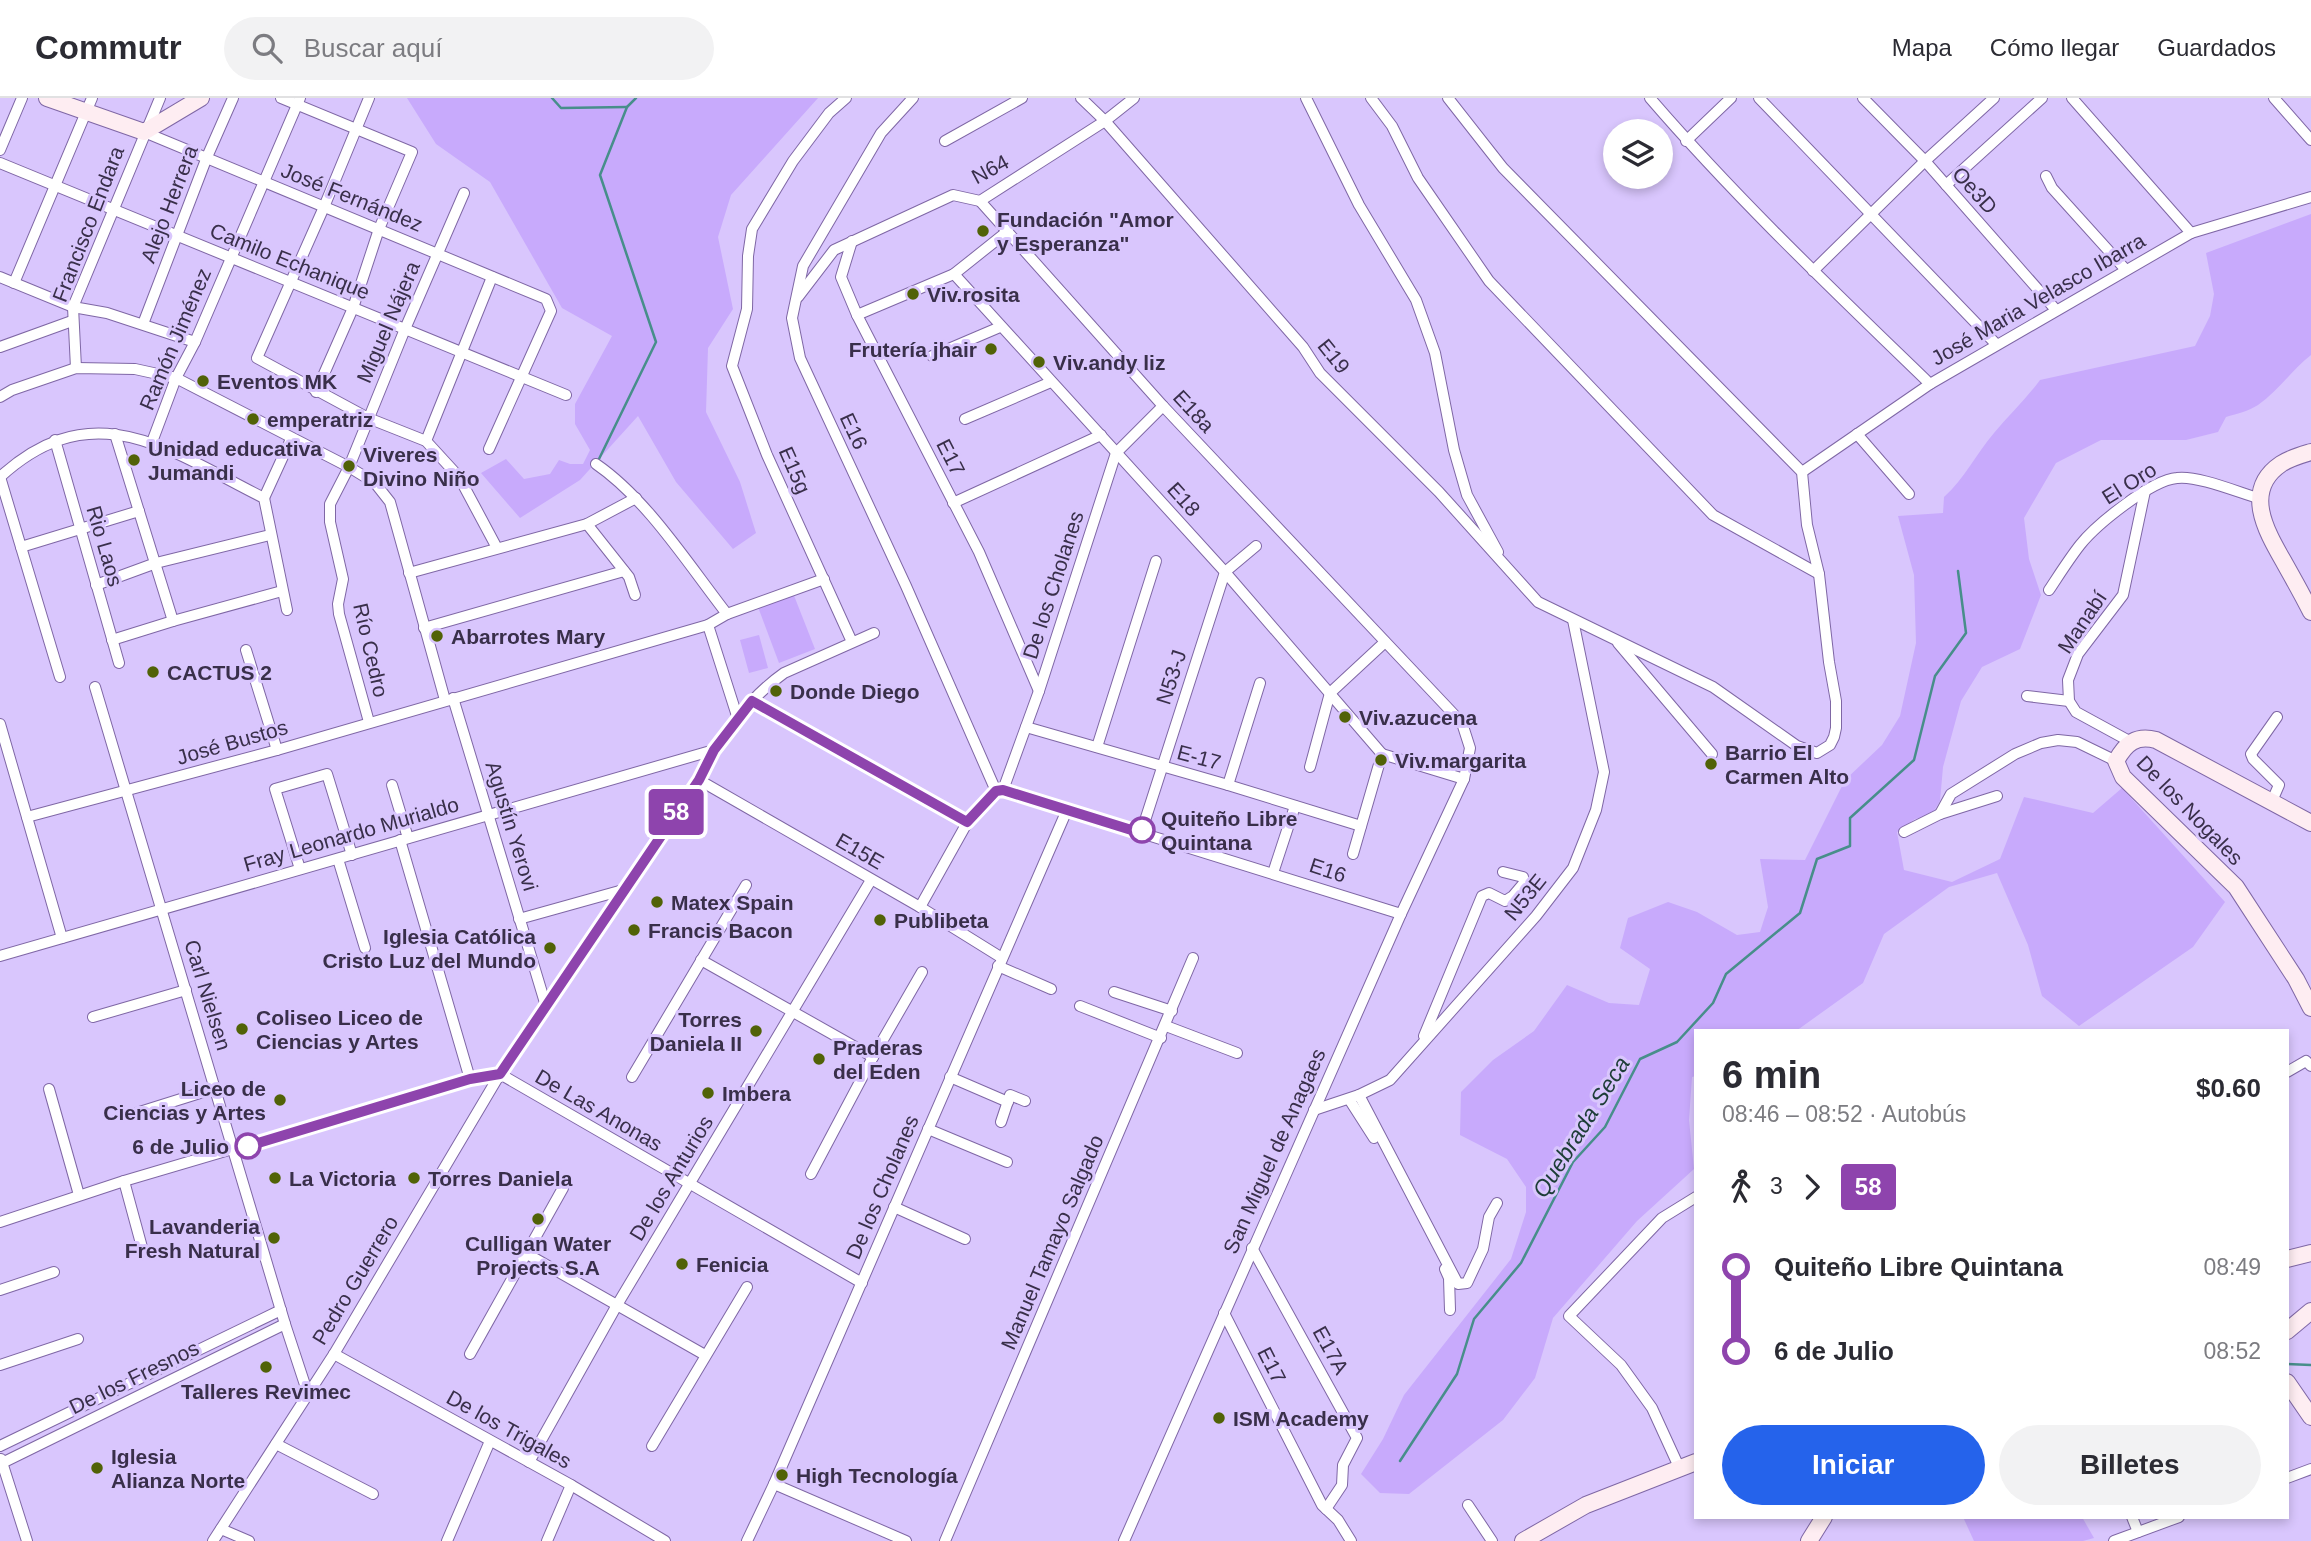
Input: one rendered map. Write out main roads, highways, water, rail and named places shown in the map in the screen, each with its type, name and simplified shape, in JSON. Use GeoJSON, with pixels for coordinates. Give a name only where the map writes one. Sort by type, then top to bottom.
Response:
{"type":"FeatureCollection","features":[{"type":"Feature","properties":{"kind":"waterway"},"geometry":{"type":"LineString","coordinates":[[552,98],[561,108],[627,107]]}},
{"type":"Feature","properties":{"kind":"waterway"},"geometry":{"type":"LineString","coordinates":[[598,461],[656,342],[600,175],[627,107],[636,98]]}},
{"type":"Feature","properties":{"kind":"waterway","name":"Quebrada Seca"},"geometry":{"type":"LineString","coordinates":[[1400,1461],[1457,1374],[1474,1319],[1521,1263],[1573,1162],[1605,1127],[1640,1059],[1677,1042],[1713,1003],[1726,974],[1800,913],[1817,859],[1850,846],[1850,818],[1914,760],[1935,676],[1966,633],[1958,571]]}},
{"type":"Feature","properties":{"kind":"waterway"},"geometry":{"type":"LineString","coordinates":[[2289,1364],[2311,1365]]}},
{"type":"Feature","properties":{"kind":"place","name":"Fundación \"Amor y Esperanza\""},"geometry":{"type":"Point","coordinates":[983,231]}},
{"type":"Feature","properties":{"kind":"place","name":"Viv.rosita"},"geometry":{"type":"Point","coordinates":[913,294]}},
{"type":"Feature","properties":{"kind":"place","name":"Frutería jhair"},"geometry":{"type":"Point","coordinates":[991,349]}},
{"type":"Feature","properties":{"kind":"place","name":"Viv.andy liz"},"geometry":{"type":"Point","coordinates":[1039,362]}},
{"type":"Feature","properties":{"kind":"place","name":"Eventos MK"},"geometry":{"type":"Point","coordinates":[203,381]}},
{"type":"Feature","properties":{"kind":"place","name":"emperatriz"},"geometry":{"type":"Point","coordinates":[253,419]}},
{"type":"Feature","properties":{"kind":"place","name":"Unidad educativa Jumandi"},"geometry":{"type":"Point","coordinates":[134,460]}},
{"type":"Feature","properties":{"kind":"place","name":"Viveres Divino Niño"},"geometry":{"type":"Point","coordinates":[349,466]}},
{"type":"Feature","properties":{"kind":"place","name":"Abarrotes Mary"},"geometry":{"type":"Point","coordinates":[437,636]}},
{"type":"Feature","properties":{"kind":"place","name":"CACTUS 2"},"geometry":{"type":"Point","coordinates":[153,672]}},
{"type":"Feature","properties":{"kind":"place","name":"Donde Diego"},"geometry":{"type":"Point","coordinates":[776,691]}},
{"type":"Feature","properties":{"kind":"place","name":"Viv.azucena"},"geometry":{"type":"Point","coordinates":[1345,717]}},
{"type":"Feature","properties":{"kind":"place","name":"Viv.margarita"},"geometry":{"type":"Point","coordinates":[1381,760]}},
{"type":"Feature","properties":{"kind":"place","name":"Barrio El Carmen Alto"},"geometry":{"type":"Point","coordinates":[1711,764]}},
{"type":"Feature","properties":{"kind":"place","name":"Quiteño Libre Quintana"},"geometry":{"type":"Point","coordinates":[1142,830]}},
{"type":"Feature","properties":{"kind":"place","name":"Matex Spain"},"geometry":{"type":"Point","coordinates":[657,902]}},
{"type":"Feature","properties":{"kind":"place","name":"Publibeta"},"geometry":{"type":"Point","coordinates":[880,920]}},
{"type":"Feature","properties":{"kind":"place","name":"Francis Bacon"},"geometry":{"type":"Point","coordinates":[634,930]}},
{"type":"Feature","properties":{"kind":"place","name":"Iglesia Católica Cristo Luz del Mundo"},"geometry":{"type":"Point","coordinates":[550,948]}},
{"type":"Feature","properties":{"kind":"place","name":"Coliseo Liceo de Ciencias y Artes"},"geometry":{"type":"Point","coordinates":[242,1029]}},
{"type":"Feature","properties":{"kind":"place","name":"Torres Daniela II"},"geometry":{"type":"Point","coordinates":[756,1031]}},
{"type":"Feature","properties":{"kind":"place","name":"Praderas del Eden"},"geometry":{"type":"Point","coordinates":[819,1059]}},
{"type":"Feature","properties":{"kind":"place","name":"Imbera"},"geometry":{"type":"Point","coordinates":[708,1093]}},
{"type":"Feature","properties":{"kind":"place","name":"Liceo de Ciencias y Artes"},"geometry":{"type":"Point","coordinates":[280,1100]}},
{"type":"Feature","properties":{"kind":"place","name":"6 de Julio"},"geometry":{"type":"Point","coordinates":[248,1146]}},
{"type":"Feature","properties":{"kind":"place","name":"La Victoria"},"geometry":{"type":"Point","coordinates":[275,1178]}},
{"type":"Feature","properties":{"kind":"place","name":"Torres Daniela"},"geometry":{"type":"Point","coordinates":[414,1178]}},
{"type":"Feature","properties":{"kind":"place","name":"Culligan Water Projects S.A"},"geometry":{"type":"Point","coordinates":[538,1219]}},
{"type":"Feature","properties":{"kind":"place","name":"Lavanderia Fresh Natural"},"geometry":{"type":"Point","coordinates":[274,1238]}},
{"type":"Feature","properties":{"kind":"place","name":"Fenicia"},"geometry":{"type":"Point","coordinates":[682,1264]}},
{"type":"Feature","properties":{"kind":"place","name":"Talleres Revimec"},"geometry":{"type":"Point","coordinates":[266,1367]}},
{"type":"Feature","properties":{"kind":"place","name":"ISM Academy"},"geometry":{"type":"Point","coordinates":[1219,1418]}},
{"type":"Feature","properties":{"kind":"place","name":"Iglesia Alianza Norte"},"geometry":{"type":"Point","coordinates":[97,1468]}},
{"type":"Feature","properties":{"kind":"place","name":"High Tecnología"},"geometry":{"type":"Point","coordinates":[782,1475]}}]}
